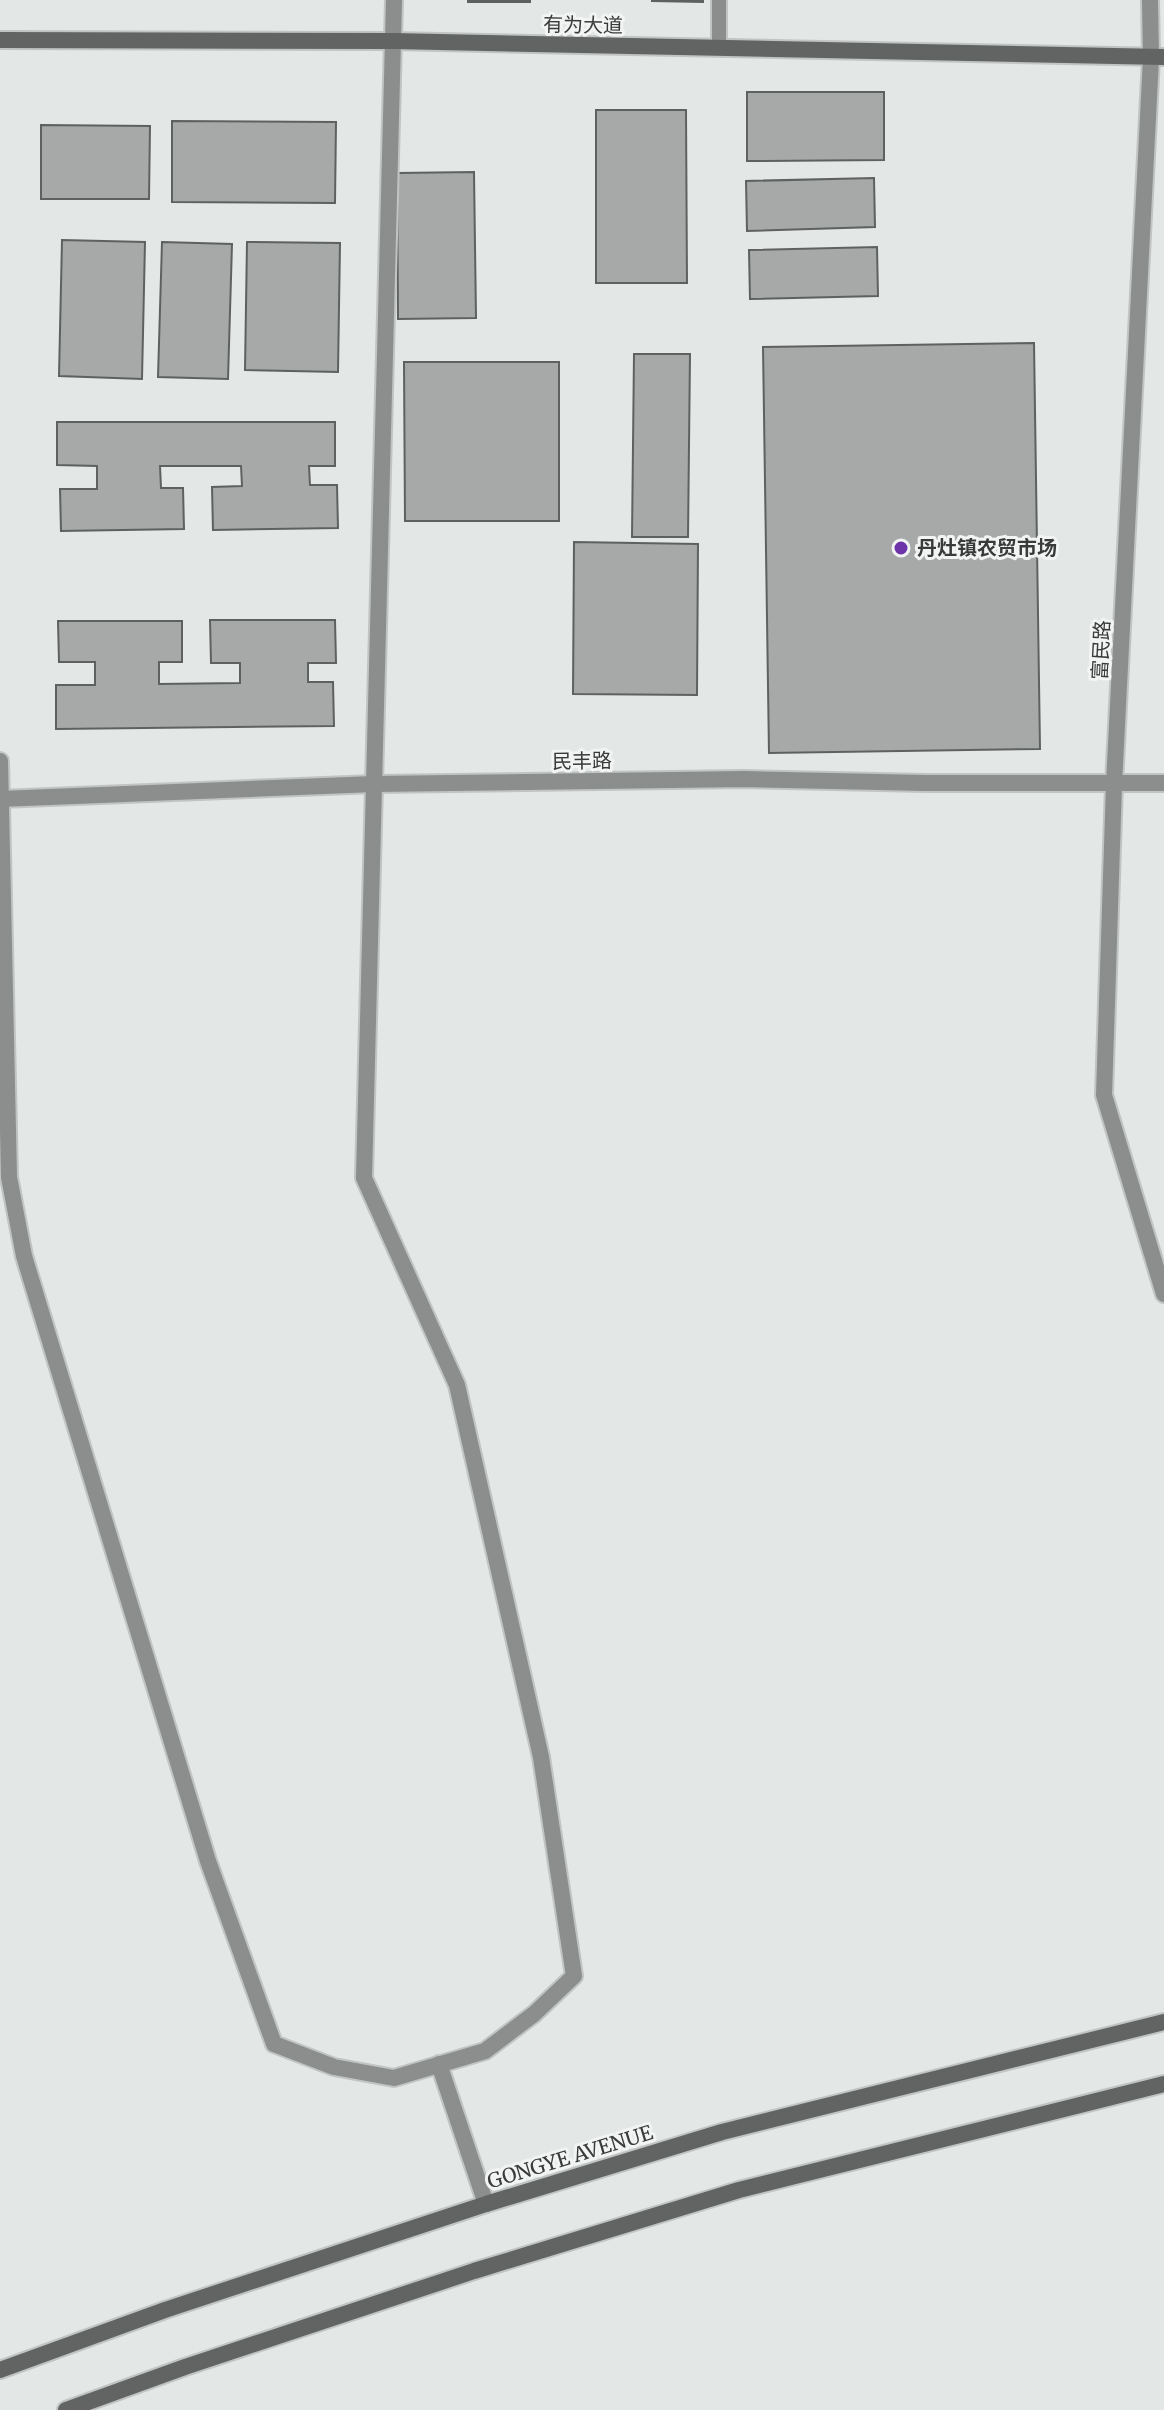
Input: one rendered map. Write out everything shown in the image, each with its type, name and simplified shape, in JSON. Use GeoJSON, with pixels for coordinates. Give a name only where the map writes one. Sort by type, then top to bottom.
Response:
{"type":"FeatureCollection","features":[{"type":"Feature","properties":{"kind":"main road","name":"有为大道"},"geometry":{"type":"LineString","coordinates":[[0,40],[393,41],[1157,58]]}},
{"type":"Feature","properties":{"kind":"main road","name":"GONGYE AVENUE"},"geometry":{"type":"LineString","coordinates":[[0,2370],[165,2310],[486,2204],[722,2132],[1164,2022]]}},
{"type":"Feature","properties":{"kind":"main road"},"geometry":{"type":"LineString","coordinates":[[66,2410],[474,2271],[739,2190],[1164,2084]]}},
{"type":"Feature","properties":{"kind":"street"},"geometry":{"type":"LineString","coordinates":[[0,761],[9,1177],[24,1256],[208,1861],[274,2044],[334,2067],[394,2078],[485,2051],[534,2014],[574,1976],[541,1757],[457,1385],[364,1178],[394,0]]}},
{"type":"Feature","properties":{"kind":"street","name":"富民路"},"geometry":{"type":"LineString","coordinates":[[1150,0],[1157,58],[1114,784],[1104,1095],[1164,1294]]}},
{"type":"Feature","properties":{"kind":"street","name":"民丰路"},"geometry":{"type":"LineString","coordinates":[[0,799],[374,784],[744,779],[1164,783]]}},
{"type":"Feature","properties":{"kind":"street"},"geometry":{"type":"LineString","coordinates":[[439,2064],[486,2204]]}},
{"type":"Feature","properties":{"kind":"lane"},"geometry":{"type":"LineString","coordinates":[[719,0],[719,48]]}},
{"type":"Feature","properties":{"kind":"building"},"geometry":{"type":"Polygon","coordinates":[[[530,0],[530,2],[468,2],[530,0]]]}},
{"type":"Feature","properties":{"kind":"building"},"geometry":{"type":"Polygon","coordinates":[[[703,0],[703,2],[652,1],[703,0]]]}},
{"type":"Feature","properties":{"kind":"building"},"geometry":{"type":"Polygon","coordinates":[[[747,92],[884,92],[884,160],[747,161],[747,92]]]}},
{"type":"Feature","properties":{"kind":"building"},"geometry":{"type":"Polygon","coordinates":[[[596,110],[686,110],[687,283],[596,283],[596,110]]]}},
{"type":"Feature","properties":{"kind":"building"},"geometry":{"type":"Polygon","coordinates":[[[172,121],[336,122],[335,203],[172,202],[172,121]]]}},
{"type":"Feature","properties":{"kind":"building"},"geometry":{"type":"Polygon","coordinates":[[[41,125],[150,126],[149,199],[41,199],[41,125]]]}},
{"type":"Feature","properties":{"kind":"building"},"geometry":{"type":"Polygon","coordinates":[[[474,172],[476,318],[398,319],[397,173],[474,172]]]}},
{"type":"Feature","properties":{"kind":"building"},"geometry":{"type":"Polygon","coordinates":[[[874,178],[875,227],[747,231],[746,181],[874,178]]]}},
{"type":"Feature","properties":{"kind":"building"},"geometry":{"type":"Polygon","coordinates":[[[62,240],[145,242],[142,379],[59,376],[62,240]]]}},
{"type":"Feature","properties":{"kind":"building"},"geometry":{"type":"Polygon","coordinates":[[[162,242],[232,244],[228,379],[158,377],[162,242]]]}},
{"type":"Feature","properties":{"kind":"building"},"geometry":{"type":"Polygon","coordinates":[[[247,242],[340,243],[338,372],[245,370],[247,242]]]}},
{"type":"Feature","properties":{"kind":"building"},"geometry":{"type":"Polygon","coordinates":[[[877,247],[878,296],[750,299],[749,250],[877,247]]]}},
{"type":"Feature","properties":{"kind":"building","name":"丹灶镇农贸市场"},"geometry":{"type":"Polygon","coordinates":[[[1034,343],[1040,749],[769,753],[763,347],[1034,343]]]}},
{"type":"Feature","properties":{"kind":"building"},"geometry":{"type":"Polygon","coordinates":[[[634,354],[690,354],[688,537],[632,537],[634,354]]]}},
{"type":"Feature","properties":{"kind":"building"},"geometry":{"type":"Polygon","coordinates":[[[404,362],[559,362],[559,521],[405,521],[404,362]]]}},
{"type":"Feature","properties":{"kind":"building"},"geometry":{"type":"Polygon","coordinates":[[[57,422],[335,422],[335,466],[309,466],[310,485],[337,485],[338,528],[213,530],[212,487],[242,486],[241,466],[160,466],[161,488],[183,488],[184,529],[61,531],[60,489],[97,489],[97,466],[57,465],[57,422]]]}},
{"type":"Feature","properties":{"kind":"building"},"geometry":{"type":"Polygon","coordinates":[[[574,542],[698,544],[697,695],[573,694],[574,542]]]}},
{"type":"Feature","properties":{"kind":"building"},"geometry":{"type":"Polygon","coordinates":[[[210,620],[335,620],[336,663],[308,663],[308,682],[333,682],[334,726],[56,729],[56,685],[95,685],[95,662],[59,662],[58,621],[182,621],[182,662],[159,662],[159,684],[240,683],[240,663],[211,663],[210,620]]]}},
{"type":"Feature","properties":{"kind":"place","name":"丹灶镇农贸市场"},"geometry":{"type":"Point","coordinates":[901,548]}}]}
